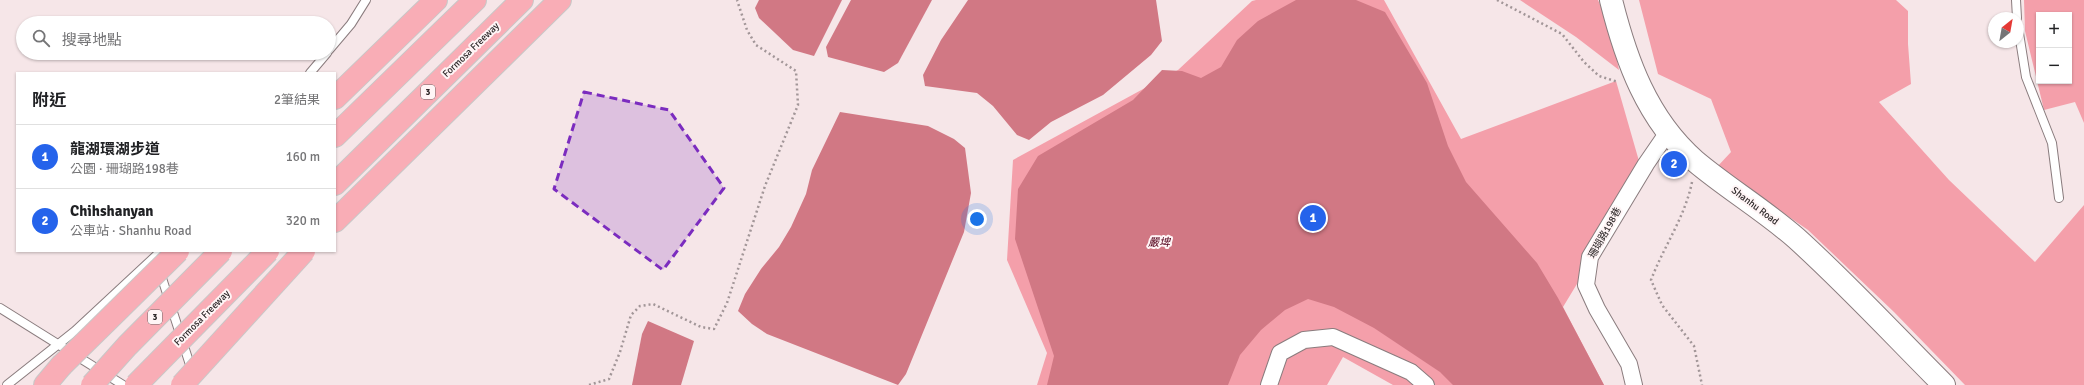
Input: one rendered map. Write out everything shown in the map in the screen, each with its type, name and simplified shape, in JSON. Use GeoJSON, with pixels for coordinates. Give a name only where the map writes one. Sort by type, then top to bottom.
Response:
{"type":"FeatureCollection","features":[{"type":"Feature","properties":{"kind":"highway"},"geometry":{"type":"LineString","coordinates":[[336,97],[436,0]]}},
{"type":"Feature","properties":{"kind":"highway"},"geometry":{"type":"LineString","coordinates":[[336,135],[475,0]]}},
{"type":"Feature","properties":{"kind":"highway","name":"Formosa Freeway"},"geometry":{"type":"LineString","coordinates":[[336,183],[522,0]]}},
{"type":"Feature","properties":{"kind":"highway"},"geometry":{"type":"LineString","coordinates":[[336,220],[560,0]]}},
{"type":"Feature","properties":{"kind":"highway"},"geometry":{"type":"LineString","coordinates":[[45,385],[61,366],[177,252]]}},
{"type":"Feature","properties":{"kind":"highway","name":"3"},"geometry":{"type":"LineString","coordinates":[[92,385],[127,346],[220,252]]}},
{"type":"Feature","properties":{"kind":"highway","name":"Formosa Freeway"},"geometry":{"type":"LineString","coordinates":[[136,385],[267,252]]}},
{"type":"Feature","properties":{"kind":"highway"},"geometry":{"type":"LineString","coordinates":[[182,385],[303,252]]}},
{"type":"Feature","properties":{"kind":"street","name":"Shanhu Road"},"geometry":{"type":"LineString","coordinates":[[1611,0],[1617,24],[1639,86],[1648,104],[1668,132],[1696,162],[1795,237],[1944,385]]}},
{"type":"Feature","properties":{"kind":"street","name":"珊瑚路198巷"},"geometry":{"type":"LineString","coordinates":[[1634,385],[1629,364],[1597,310],[1586,285],[1590,257],[1646,164],[1668,132]]}},
{"type":"Feature","properties":{"kind":"street"},"geometry":{"type":"LineString","coordinates":[[1269,385],[1280,353],[1304,340],[1333,337],[1412,372],[1426,385]]}},
{"type":"Feature","properties":{"kind":"lane"},"geometry":{"type":"LineString","coordinates":[[336,42],[351,24],[366,0]]}},
{"type":"Feature","properties":{"kind":"lane"},"geometry":{"type":"LineString","coordinates":[[2016,0],[2016,12]]}},
{"type":"Feature","properties":{"kind":"lane"},"geometry":{"type":"LineString","coordinates":[[2021,48],[2026,78],[2052,143],[2058,198]]}},
{"type":"Feature","properties":{"kind":"lane"},"geometry":{"type":"LineString","coordinates":[[311,72],[321,60]]}},
{"type":"Feature","properties":{"kind":"lane"},"geometry":{"type":"LineString","coordinates":[[8,385],[75,330],[156,258],[160,252]]}},
{"type":"Feature","properties":{"kind":"lane"},"geometry":{"type":"LineString","coordinates":[[156,258],[197,385]]}},
{"type":"Feature","properties":{"kind":"lane"},"geometry":{"type":"LineString","coordinates":[[0,308],[124,385]]}},
{"type":"Feature","properties":{"kind":"path"},"geometry":{"type":"LineString","coordinates":[[589,385],[609,380],[620,352],[631,315],[640,306],[653,304],[701,326],[714,329],[727,302],[765,186],[798,105],[796,71],[756,45],[747,30],[737,0]]}},
{"type":"Feature","properties":{"kind":"path"},"geometry":{"type":"LineString","coordinates":[[1497,0],[1562,34],[1579,56],[1599,76],[1639,86]]}},
{"type":"Feature","properties":{"kind":"path"},"geometry":{"type":"LineString","coordinates":[[1696,162],[1688,203],[1660,257],[1651,280],[1662,305],[1694,346],[1702,385]]}},
{"type":"Feature","properties":{"kind":"highlighted area"},"geometry":{"type":"Polygon","coordinates":[[[584,92],[669,110],[724,188],[663,270],[554,189],[584,92]]]}},
{"type":"Feature","properties":{"kind":"shaded area","name":"嚴埤"},"geometry":{"type":"Polygon","coordinates":[[[1384,0],[1461,139],[1616,81],[1643,175],[1563,307],[1604,385],[1393,385],[1343,357],[1327,385],[1037,385],[1047,353],[1007,260],[1013,160],[1178,70],[1252,1],[1384,0]]]}},
{"type":"Feature","properties":{"kind":"shaded area"},"geometry":{"type":"Polygon","coordinates":[[[1520,0],[1598,0],[1611,30],[1619,70],[1576,37],[1520,0]]]}},
{"type":"Feature","properties":{"kind":"shaded area"},"geometry":{"type":"Polygon","coordinates":[[[1639,0],[1896,0],[1908,11],[1908,44],[1911,84],[1879,102],[1949,180],[2035,262],[2084,205],[2084,385],[1965,385],[1894,312],[1808,230],[1717,167],[1731,152],[1711,99],[1658,74],[1639,0]]]}},
{"type":"Feature","properties":{"kind":"shaded area"},"geometry":{"type":"Polygon","coordinates":[[[2024,0],[2084,0],[2084,123],[2075,102],[2044,110],[2038,84],[2072,84],[2072,12],[2036,12],[2036,77],[2025,31],[2024,0]]]}},
{"type":"Feature","properties":{"kind":"water"},"geometry":{"type":"Polygon","coordinates":[[[759,0],[842,0],[814,56],[793,50],[759,18],[755,8],[759,0]]]}},
{"type":"Feature","properties":{"kind":"water"},"geometry":{"type":"Polygon","coordinates":[[[851,0],[932,0],[898,63],[884,72],[828,57],[826,47],[851,0]]]}},
{"type":"Feature","properties":{"kind":"water"},"geometry":{"type":"Polygon","coordinates":[[[968,0],[1156,0],[1162,41],[1151,55],[1103,95],[1051,122],[1029,140],[1017,135],[993,106],[977,93],[925,86],[923,75],[941,40],[968,0]]]}},
{"type":"Feature","properties":{"kind":"water","name":"嚴埤"},"geometry":{"type":"Polygon","coordinates":[[[1296,0],[1356,0],[1385,12],[1427,83],[1448,146],[1466,182],[1537,263],[1558,298],[1604,385],[1453,385],[1440,372],[1374,328],[1334,307],[1308,299],[1285,310],[1261,330],[1240,355],[1228,385],[1047,385],[1054,356],[1015,239],[1018,189],[1038,156],[1133,100],[1162,70],[1182,71],[1201,78],[1221,67],[1237,40],[1258,21],[1296,0]]]}},
{"type":"Feature","properties":{"kind":"water"},"geometry":{"type":"Polygon","coordinates":[[[840,112],[928,126],[954,139],[965,148],[971,193],[964,232],[906,374],[898,385],[767,334],[752,324],[738,311],[745,294],[761,269],[779,247],[791,227],[806,194],[812,170],[840,112]]]}},
{"type":"Feature","properties":{"kind":"water"},"geometry":{"type":"Polygon","coordinates":[[[648,321],[694,341],[681,385],[632,385],[642,334],[648,321]]]}},
{"type":"Feature","properties":{"kind":"place","name":"Chihshanyan"},"geometry":{"type":"Point","coordinates":[1674,164]}},
{"type":"Feature","properties":{"kind":"place","name":"龍湖環湖步道"},"geometry":{"type":"Point","coordinates":[1313,218]}}]}
